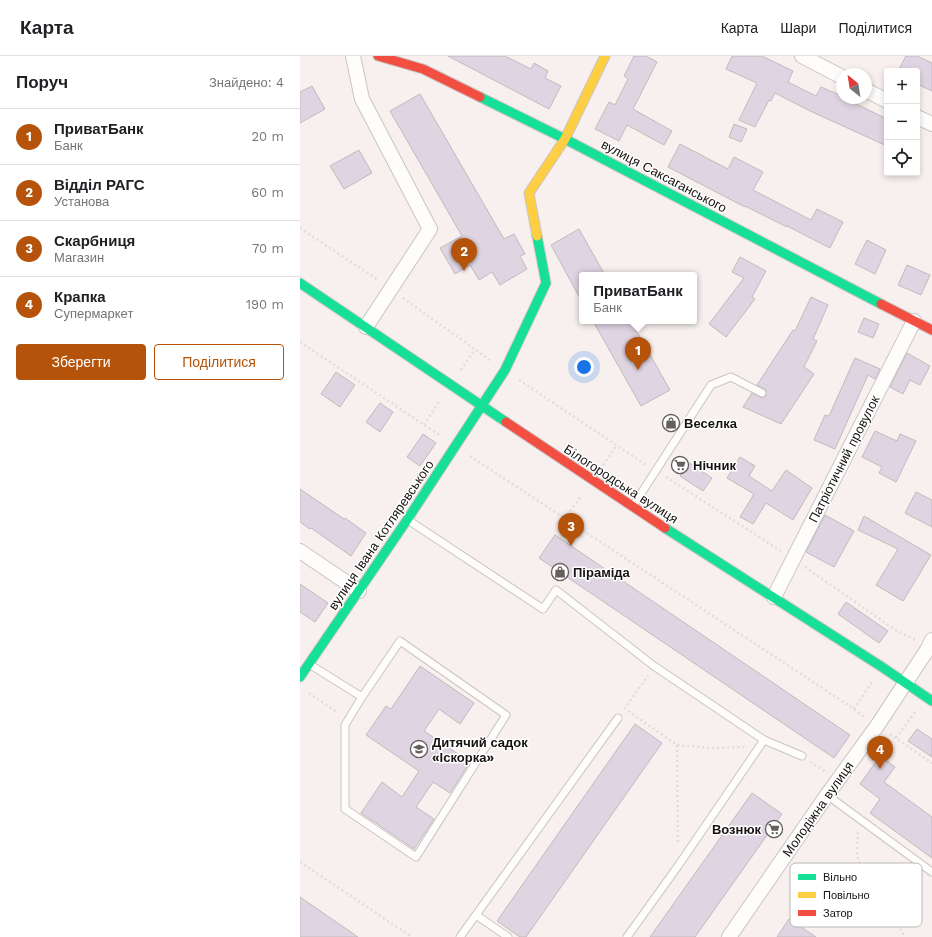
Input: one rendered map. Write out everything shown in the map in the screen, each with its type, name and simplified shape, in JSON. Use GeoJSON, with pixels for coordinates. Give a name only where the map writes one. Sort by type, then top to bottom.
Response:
{"type":"FeatureCollection","features":[{"type":"Feature","properties":{"kind":"street"},"geometry":{"type":"LineString","coordinates":[[353,56],[362,99],[430,229],[390,288],[366,327]]}},
{"type":"Feature","properties":{"kind":"street","name":"вулиця Саксаганського"},"geometry":{"type":"LineString","coordinates":[[378,56],[423,69],[565,139],[932,330]]}},
{"type":"Feature","properties":{"kind":"street","name":"вулиця Івана Котляревського"},"geometry":{"type":"LineString","coordinates":[[300,677],[456,447],[505,370],[546,283],[529,193],[565,139],[605,56]]}},
{"type":"Feature","properties":{"kind":"street"},"geometry":{"type":"LineString","coordinates":[[802,56],[836,74]]}},
{"type":"Feature","properties":{"kind":"street"},"geometry":{"type":"LineString","coordinates":[[872,93],[884,99]]}},
{"type":"Feature","properties":{"kind":"street"},"geometry":{"type":"LineString","coordinates":[[920,118],[932,124]]}},
{"type":"Feature","properties":{"kind":"street","name":"Білогородська вулиця"},"geometry":{"type":"LineString","coordinates":[[300,283],[632,507],[932,701]]}},
{"type":"Feature","properties":{"kind":"street","name":"Патріотичний провулок"},"geometry":{"type":"LineString","coordinates":[[774,598],[914,321]]}},
{"type":"Feature","properties":{"kind":"street"},"geometry":{"type":"LineString","coordinates":[[300,551],[358,591]]}},
{"type":"Feature","properties":{"kind":"street","name":"Молодіжна вулиця"},"geometry":{"type":"LineString","coordinates":[[729,937],[826,795],[877,726],[929,645]]}},
{"type":"Feature","properties":{"kind":"lane"},"geometry":{"type":"LineString","coordinates":[[632,507],[711,385],[731,377],[762,393]]}},
{"type":"Feature","properties":{"kind":"lane"},"geometry":{"type":"LineString","coordinates":[[407,520],[543,609],[556,590],[654,666],[762,743],[802,756]]}},
{"type":"Feature","properties":{"kind":"lane"},"geometry":{"type":"LineString","coordinates":[[400,640],[506,715],[416,857],[345,809],[345,725],[362,696],[400,640]]}},
{"type":"Feature","properties":{"kind":"lane"},"geometry":{"type":"LineString","coordinates":[[309,664],[362,696]]}},
{"type":"Feature","properties":{"kind":"lane"},"geometry":{"type":"LineString","coordinates":[[460,937],[618,718]]}},
{"type":"Feature","properties":{"kind":"lane"},"geometry":{"type":"LineString","coordinates":[[627,937],[678,866],[762,743]]}},
{"type":"Feature","properties":{"kind":"lane"},"geometry":{"type":"LineString","coordinates":[[826,795],[920,863]]}},
{"type":"Feature","properties":{"kind":"lane"},"geometry":{"type":"LineString","coordinates":[[922,865],[932,872]]}},
{"type":"Feature","properties":{"kind":"lane"},"geometry":{"type":"LineString","coordinates":[[476,915],[508,937]]}},
{"type":"Feature","properties":{"kind":"path"},"geometry":{"type":"LineString","coordinates":[[300,228],[390,288],[505,370],[656,471],[794,559],[897,631],[929,645]]}},
{"type":"Feature","properties":{"kind":"path"},"geometry":{"type":"LineString","coordinates":[[300,342],[456,447],[854,708],[877,726],[932,763]]}},
{"type":"Feature","properties":{"kind":"path"},"geometry":{"type":"LineString","coordinates":[[618,718],[654,666]]}},
{"type":"Feature","properties":{"kind":"path"},"geometry":{"type":"LineString","coordinates":[[306,691],[348,720]]}},
{"type":"Feature","properties":{"kind":"path"},"geometry":{"type":"LineString","coordinates":[[624,708],[677,746],[710,748],[762,743]]}},
{"type":"Feature","properties":{"kind":"path"},"geometry":{"type":"LineString","coordinates":[[677,746],[678,866]]}},
{"type":"Feature","properties":{"kind":"path"},"geometry":{"type":"LineString","coordinates":[[802,756],[829,774]]}},
{"type":"Feature","properties":{"kind":"path"},"geometry":{"type":"LineString","coordinates":[[858,818],[857,855],[860,863]]}},
{"type":"Feature","properties":{"kind":"path"},"geometry":{"type":"LineString","coordinates":[[300,862],[412,937]]}},
{"type":"Feature","properties":{"kind":"path"},"geometry":{"type":"LineString","coordinates":[[899,927],[905,937]]}},
{"type":"Feature","properties":{"kind":"building"},"geometry":{"type":"Polygon","coordinates":[[[448,56],[505,56],[531,69],[534,63],[548,71],[545,78],[561,86],[549,109],[448,56]]]}},
{"type":"Feature","properties":{"kind":"building"},"geometry":{"type":"Polygon","coordinates":[[[634,56],[646,56],[657,62],[633,109],[672,131],[664,145],[627,125],[619,141],[595,129],[609,102],[615,105],[628,79],[624,76],[634,56]]]}},
{"type":"Feature","properties":{"kind":"building"},"geometry":{"type":"Polygon","coordinates":[[[732,56],[762,56],[793,71],[788,82],[816,96],[821,87],[836,93],[836,104],[856,104],[884,118],[884,145],[810,111],[775,93],[771,101],[769,100],[755,127],[739,120],[757,83],[726,69],[732,56]]]}},
{"type":"Feature","properties":{"kind":"building"},"geometry":{"type":"Polygon","coordinates":[[[906,56],[917,56],[932,63],[932,91],[920,85],[920,68],[900,68],[906,56]]]}},
{"type":"Feature","properties":{"kind":"building"},"geometry":{"type":"Polygon","coordinates":[[[312,86],[325,109],[300,123],[300,92],[312,86]]]}},
{"type":"Feature","properties":{"kind":"building"},"geometry":{"type":"Polygon","coordinates":[[[420,94],[504,239],[514,234],[525,254],[520,256],[527,269],[500,285],[492,272],[479,280],[470,265],[455,274],[440,248],[462,236],[390,111],[420,94]]]}},
{"type":"Feature","properties":{"kind":"building"},"geometry":{"type":"Polygon","coordinates":[[[734,124],[747,129],[741,142],[729,137],[734,124]]]}},
{"type":"Feature","properties":{"kind":"building"},"geometry":{"type":"Polygon","coordinates":[[[680,144],[728,169],[734,157],[763,172],[753,190],[811,220],[817,209],[843,222],[830,248],[745,207],[668,167],[680,144]]]}},
{"type":"Feature","properties":{"kind":"building"},"geometry":{"type":"Polygon","coordinates":[[[359,150],[372,173],[344,189],[330,166],[359,150]]]}},
{"type":"Feature","properties":{"kind":"building"},"geometry":{"type":"Polygon","coordinates":[[[579,229],[603,272],[579,272],[579,296],[551,245],[579,229]]]}},
{"type":"Feature","properties":{"kind":"building"},"geometry":{"type":"Polygon","coordinates":[[[867,240],[886,250],[875,274],[855,264],[867,240]]]}},
{"type":"Feature","properties":{"kind":"building"},"geometry":{"type":"Polygon","coordinates":[[[740,257],[766,271],[752,297],[755,299],[726,337],[709,324],[744,278],[732,272],[740,257]]]}},
{"type":"Feature","properties":{"kind":"building"},"geometry":{"type":"Polygon","coordinates":[[[907,265],[930,275],[921,295],[898,285],[907,265]]]}},
{"type":"Feature","properties":{"kind":"building"},"geometry":{"type":"Polygon","coordinates":[[[811,297],[828,305],[813,339],[817,341],[804,367],[814,374],[781,424],[743,407],[752,393],[762,398],[766,396],[766,390],[757,385],[793,330],[795,331],[811,297]]]}},
{"type":"Feature","properties":{"kind":"building"},"geometry":{"type":"Polygon","coordinates":[[[864,318],[879,324],[873,338],[858,332],[864,318]]]}},
{"type":"Feature","properties":{"kind":"building"},"geometry":{"type":"Polygon","coordinates":[[[595,324],[633,324],[670,390],[641,406],[595,324]]]}},
{"type":"Feature","properties":{"kind":"building"},"geometry":{"type":"Polygon","coordinates":[[[907,353],[930,366],[920,385],[910,380],[903,394],[890,387],[907,353]]]}},
{"type":"Feature","properties":{"kind":"building"},"geometry":{"type":"Polygon","coordinates":[[[855,358],[880,369],[875,379],[868,375],[835,449],[814,440],[825,415],[829,416],[855,358]]]}},
{"type":"Feature","properties":{"kind":"building"},"geometry":{"type":"Polygon","coordinates":[[[336,372],[355,385],[340,407],[321,394],[336,372]]]}},
{"type":"Feature","properties":{"kind":"building"},"geometry":{"type":"Polygon","coordinates":[[[380,403],[393,412],[380,432],[366,422],[380,403]]]}},
{"type":"Feature","properties":{"kind":"building"},"geometry":{"type":"Polygon","coordinates":[[[875,431],[897,441],[900,434],[916,441],[896,482],[879,473],[882,467],[862,457],[875,431]]]}},
{"type":"Feature","properties":{"kind":"building"},"geometry":{"type":"Polygon","coordinates":[[[423,434],[436,443],[420,466],[407,457],[423,434]]]}},
{"type":"Feature","properties":{"kind":"building"},"geometry":{"type":"Polygon","coordinates":[[[740,457],[755,466],[749,476],[772,491],[786,470],[812,488],[793,520],[766,503],[753,524],[740,517],[754,494],[727,478],[740,457]]]}},
{"type":"Feature","properties":{"kind":"building"},"geometry":{"type":"Polygon","coordinates":[[[688,462],[712,478],[703,491],[680,476],[688,462]]]}},
{"type":"Feature","properties":{"kind":"building"},"geometry":{"type":"Polygon","coordinates":[[[300,489],[366,533],[351,556],[300,522],[300,489]]]}},
{"type":"Feature","properties":{"kind":"building"},"geometry":{"type":"Polygon","coordinates":[[[916,492],[932,500],[932,527],[905,513],[916,492]]]}},
{"type":"Feature","properties":{"kind":"building"},"geometry":{"type":"Polygon","coordinates":[[[825,515],[854,531],[834,567],[806,552],[825,515]]]}},
{"type":"Feature","properties":{"kind":"building"},"geometry":{"type":"Polygon","coordinates":[[[864,516],[931,555],[903,601],[876,585],[898,549],[858,530],[864,516]]]}},
{"type":"Feature","properties":{"kind":"building"},"geometry":{"type":"Polygon","coordinates":[[[555,535],[850,735],[834,758],[539,558],[555,535]]]}},
{"type":"Feature","properties":{"kind":"building"},"geometry":{"type":"Polygon","coordinates":[[[300,584],[328,603],[315,622],[300,612],[300,584]]]}},
{"type":"Feature","properties":{"kind":"building"},"geometry":{"type":"Polygon","coordinates":[[[846,602],[888,631],[879,643],[838,614],[846,602]]]}},
{"type":"Feature","properties":{"kind":"building","name":"Дитячий садок «Іскорка»"},"geometry":{"type":"Polygon","coordinates":[[[420,666],[474,703],[460,724],[439,709],[424,731],[470,762],[450,793],[433,782],[416,807],[434,819],[414,849],[361,813],[382,782],[402,797],[419,771],[366,735],[386,706],[391,709],[420,666]]]}},
{"type":"Feature","properties":{"kind":"building"},"geometry":{"type":"Polygon","coordinates":[[[635,724],[662,743],[526,937],[520,937],[497,921],[635,724]]]}},
{"type":"Feature","properties":{"kind":"building"},"geometry":{"type":"Polygon","coordinates":[[[917,729],[932,739],[932,757],[908,741],[917,729]]]}},
{"type":"Feature","properties":{"kind":"building"},"geometry":{"type":"Polygon","coordinates":[[[880,756],[895,767],[884,782],[932,817],[932,858],[870,813],[880,799],[860,784],[880,756]]]}},
{"type":"Feature","properties":{"kind":"building"},"geometry":{"type":"Polygon","coordinates":[[[752,793],[782,814],[695,937],[650,937],[752,793]]]}},
{"type":"Feature","properties":{"kind":"building"},"geometry":{"type":"Polygon","coordinates":[[[300,897],[358,937],[300,937],[300,897]]]}},
{"type":"Feature","properties":{"kind":"building"},"geometry":{"type":"Polygon","coordinates":[[[789,919],[790,927],[801,927],[816,937],[777,937],[789,919]]]}},
{"type":"Feature","properties":{"kind":"traffic: fast"},"geometry":{"type":"LineString","coordinates":[[480,97],[565,139],[881,304]]}},
{"type":"Feature","properties":{"kind":"traffic: fast"},"geometry":{"type":"LineString","coordinates":[[300,677],[407,520],[505,370],[546,283],[537,236]]}},
{"type":"Feature","properties":{"kind":"traffic: fast"},"geometry":{"type":"LineString","coordinates":[[300,283],[506,422]]}},
{"type":"Feature","properties":{"kind":"traffic: fast"},"geometry":{"type":"LineString","coordinates":[[665,528],[882,667],[932,701]]}},
{"type":"Feature","properties":{"kind":"traffic: slow"},"geometry":{"type":"LineString","coordinates":[[537,236],[529,193],[565,139],[605,56]]}},
{"type":"Feature","properties":{"kind":"traffic: jam"},"geometry":{"type":"LineString","coordinates":[[378,56],[423,69],[480,97]]}},
{"type":"Feature","properties":{"kind":"traffic: jam"},"geometry":{"type":"LineString","coordinates":[[881,304],[932,330]]}},
{"type":"Feature","properties":{"kind":"traffic: jam"},"geometry":{"type":"LineString","coordinates":[[506,422],[665,528]]}},
{"type":"Feature","properties":{"kind":"place","name":"Відділ РАГС"},"geometry":{"type":"Point","coordinates":[464,271]}},
{"type":"Feature","properties":{"kind":"place","name":"ПриватБанк"},"geometry":{"type":"Point","coordinates":[638,370]}},
{"type":"Feature","properties":{"kind":"place","name":"Веселка"},"geometry":{"type":"Point","coordinates":[671,423]}},
{"type":"Feature","properties":{"kind":"place","name":"Нічник"},"geometry":{"type":"Point","coordinates":[680,465]}},
{"type":"Feature","properties":{"kind":"place","name":"Скарбниця"},"geometry":{"type":"Point","coordinates":[571,546]}},
{"type":"Feature","properties":{"kind":"place","name":"Піраміда"},"geometry":{"type":"Point","coordinates":[560,572]}},
{"type":"Feature","properties":{"kind":"place","name":"Дитячий садок «Іскорка»"},"geometry":{"type":"Point","coordinates":[419,749]}},
{"type":"Feature","properties":{"kind":"place","name":"Крапка"},"geometry":{"type":"Point","coordinates":[880,769]}},
{"type":"Feature","properties":{"kind":"place","name":"Вознюк"},"geometry":{"type":"Point","coordinates":[774,829]}}]}
